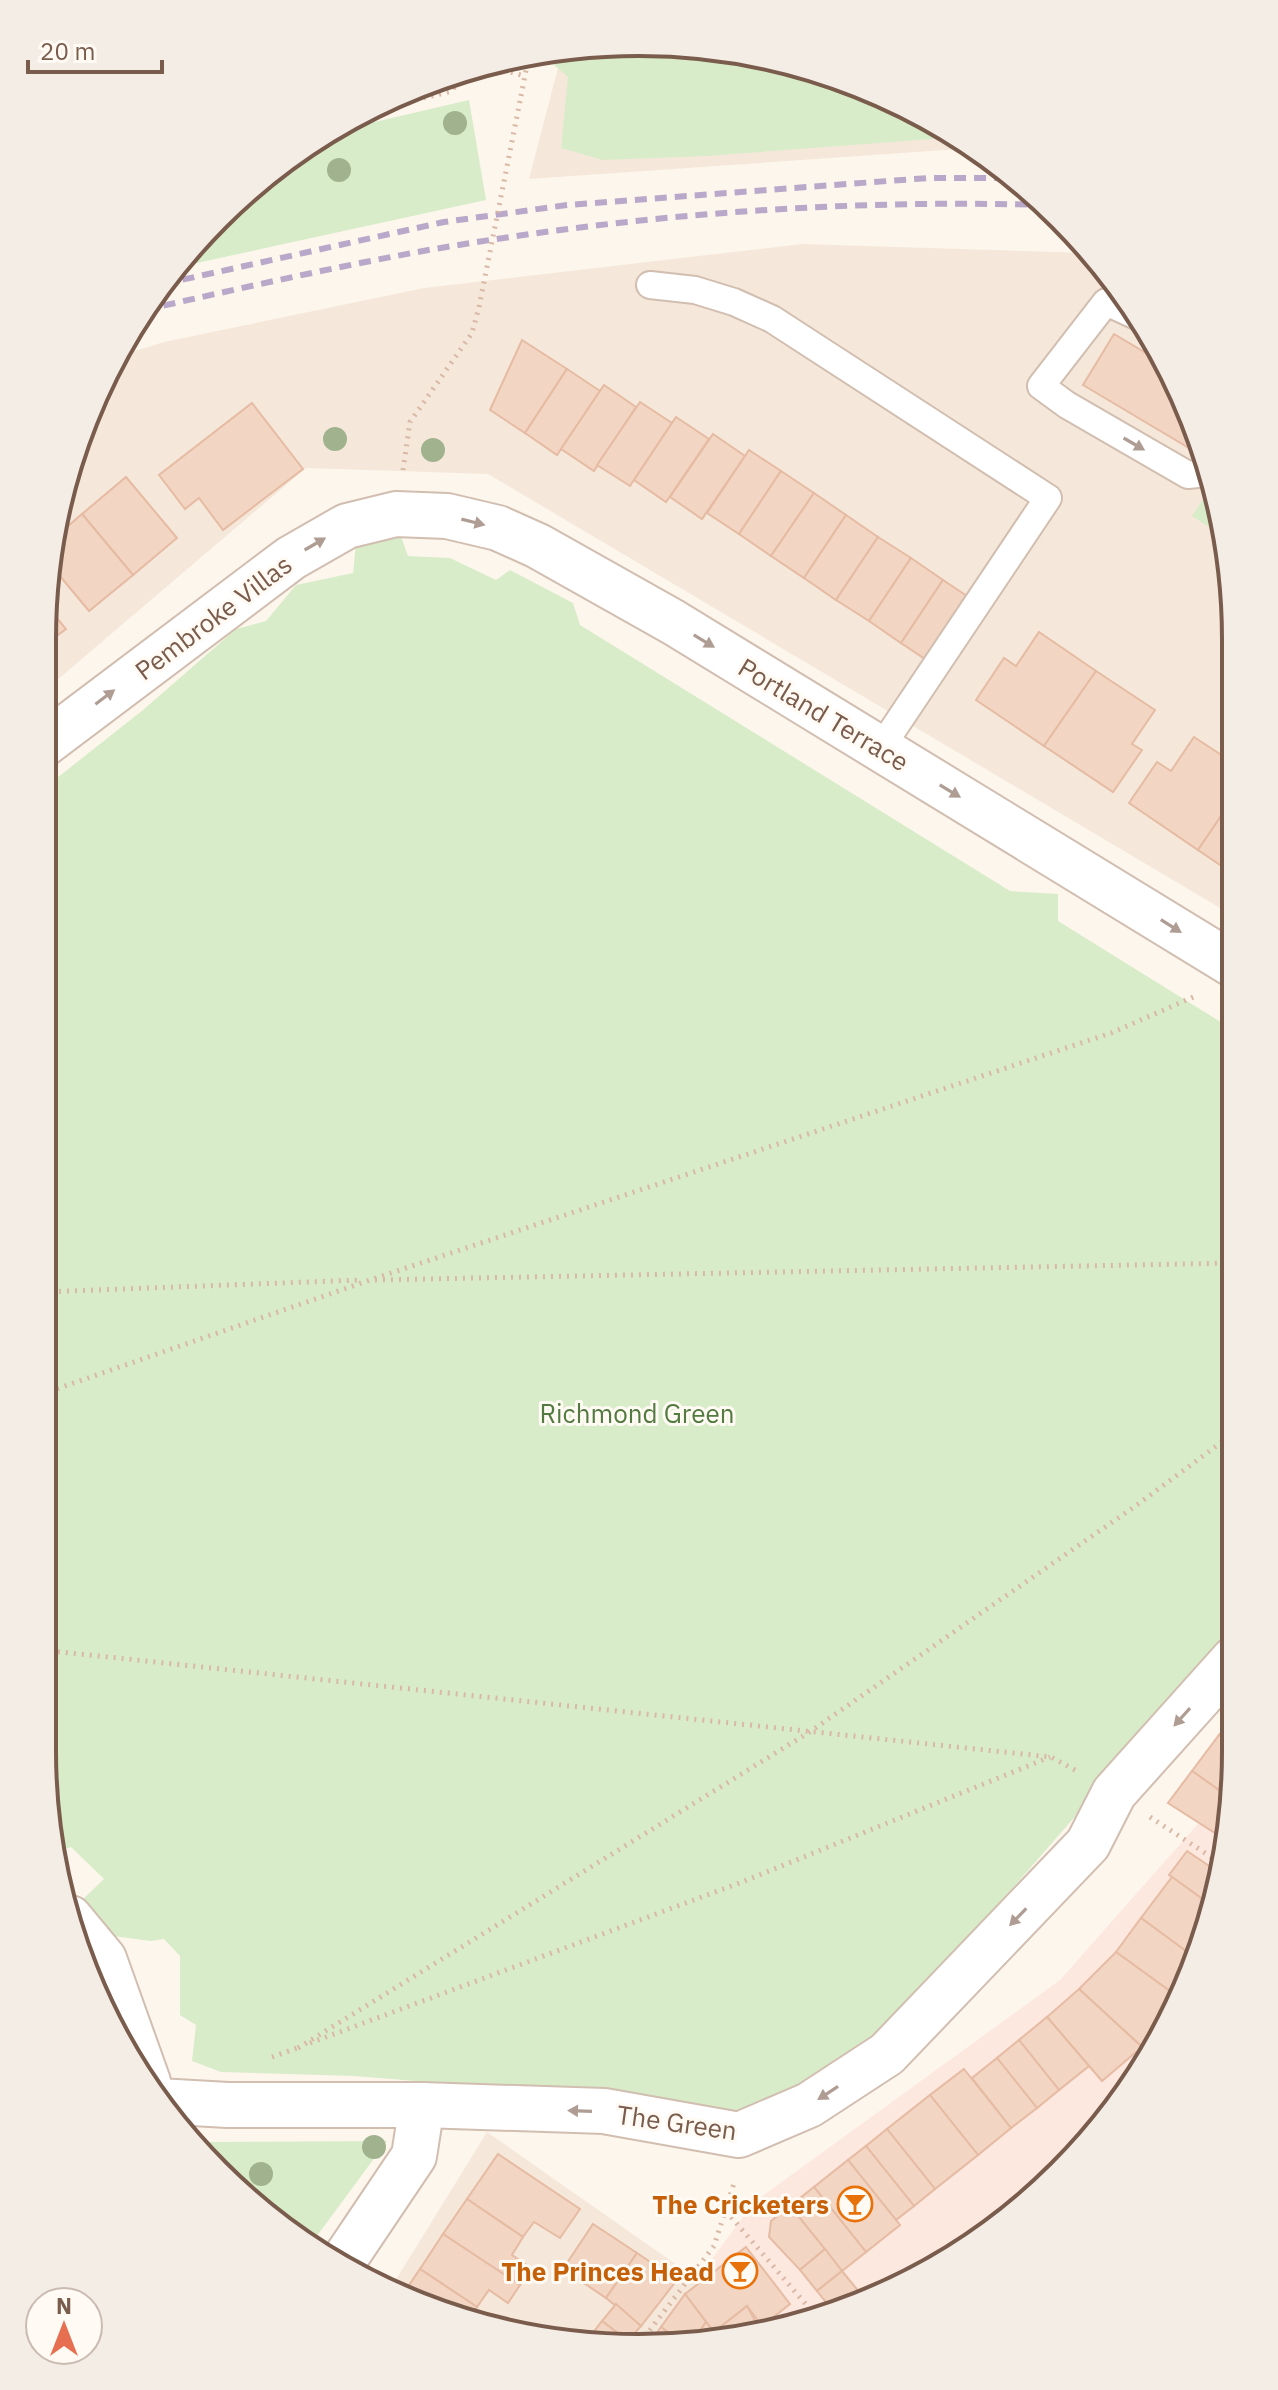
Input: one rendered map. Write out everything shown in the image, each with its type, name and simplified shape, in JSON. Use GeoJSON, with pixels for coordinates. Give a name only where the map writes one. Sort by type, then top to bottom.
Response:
{"type":"FeatureCollection","features":[{"type":"Feature","properties":{"kind":"street","name":"Portland Terrace"},"geometry":{"type":"LineString","coordinates":[[396,514],[447,516],[498,528],[538,546],[673,622],[880,749],[1219,978]]}},
{"type":"Feature","properties":{"kind":"street","name":"Pembroke Villas"},"geometry":{"type":"LineString","coordinates":[[56,735],[291,558],[347,526],[396,514]]}},
{"type":"Feature","properties":{"kind":"street","name":"The Green"},"geometry":{"type":"LineString","coordinates":[[173,2102],[604,2111],[739,2135],[809,2105],[887,2054],[1088,1844],[1114,1793],[1222,1672]]}},
{"type":"Feature","properties":{"kind":"street"},"geometry":{"type":"LineString","coordinates":[[87,1939],[104,1959],[133,2040]]}},
{"type":"Feature","properties":{"kind":"street"},"geometry":{"type":"LineString","coordinates":[[347,2256],[414,2156],[422,2105]]}},
{"type":"Feature","properties":{"kind":"lane"},"geometry":{"type":"LineString","coordinates":[[650,285],[695,290],[734,302],[772,319],[1048,498],[880,749]]}},
{"type":"Feature","properties":{"kind":"lane"},"geometry":{"type":"LineString","coordinates":[[1119,308],[1106,302],[1041,386],[1067,405],[1188,475],[1198,474]]}},
{"type":"Feature","properties":{"kind":"path"},"geometry":{"type":"LineString","coordinates":[[396,514],[410,422],[472,333],[527,67]]}},
{"type":"Feature","properties":{"kind":"path"},"geometry":{"type":"LineString","coordinates":[[507,71],[525,76]]}},
{"type":"Feature","properties":{"kind":"path"},"geometry":{"type":"LineString","coordinates":[[420,98],[453,91],[454,86]]}},
{"type":"Feature","properties":{"kind":"path"},"geometry":{"type":"LineString","coordinates":[[56,1389],[370,1280],[1111,1033],[1219,978]]}},
{"type":"Feature","properties":{"kind":"path"},"geometry":{"type":"LineString","coordinates":[[56,1292],[370,1280],[1222,1263]]}},
{"type":"Feature","properties":{"kind":"path"},"geometry":{"type":"LineString","coordinates":[[1051,1757],[742,1882],[298,2048],[811,1731],[1134,1507],[1222,1442]]}},
{"type":"Feature","properties":{"kind":"path"},"geometry":{"type":"LineString","coordinates":[[56,1651],[1051,1757],[1114,1793],[1212,1858]]}},
{"type":"Feature","properties":{"kind":"path"},"geometry":{"type":"LineString","coordinates":[[647,2334],[714,2246],[737,2172],[739,2135]]}},
{"type":"Feature","properties":{"kind":"path"},"geometry":{"type":"LineString","coordinates":[[725,2210],[809,2308]]}},
{"type":"Feature","properties":{"kind":"shaded area"},"geometry":{"type":"Polygon","coordinates":[[[639,56],[677,57],[753,67],[862,100],[955,149],[529,179],[559,64],[601,57],[639,56]]]}},
{"type":"Feature","properties":{"kind":"shaded area"},"geometry":{"type":"Polygon","coordinates":[[[802,244],[1075,253],[1124,315],[1162,381],[1191,452],[1211,525],[1221,601],[1222,909],[488,474],[306,468],[56,681],[57,601],[67,525],[100,416],[131,352],[164,342],[424,288],[802,244]]]}},
{"type":"Feature","properties":{"kind":"shaded area"},"geometry":{"type":"Polygon","coordinates":[[[1220,1799],[1211,1865],[1178,1974],[1124,2075],[1077,2135],[994,2214],[930,2256],[862,2290],[826,2303],[732,2326],[695,2282],[754,2202],[1060,1980],[1220,1799]]]}},
{"type":"Feature","properties":{"kind":"shaded area"},"geometry":{"type":"Polygon","coordinates":[[[487,2132],[684,2270],[732,2326],[639,2334],[563,2329],[488,2314],[395,2281],[487,2132]]]}},
{"type":"Feature","properties":{"kind":"green space"},"geometry":{"type":"Polygon","coordinates":[[[639,56],[677,57],[753,67],[862,100],[938,139],[706,156],[603,160],[561,148],[568,77],[552,63],[639,56]]]}},
{"type":"Feature","properties":{"kind":"green space"},"geometry":{"type":"Polygon","coordinates":[[[469,100],[486,200],[193,264],[227,227],[284,176],[367,124],[469,100]]]}},
{"type":"Feature","properties":{"kind":"green space"},"geometry":{"type":"Polygon","coordinates":[[[1204,498],[1212,528],[1192,516],[1204,498]]]}},
{"type":"Feature","properties":{"kind":"green space","name":"Richmond Green"},"geometry":{"type":"Polygon","coordinates":[[[399,531],[408,556],[450,558],[496,580],[510,570],[573,603],[580,625],[1010,891],[1058,894],[1058,921],[1222,1023],[1222,1640],[1127,1757],[881,2039],[806,2085],[748,2113],[642,2111],[428,2082],[354,2076],[221,2072],[192,2061],[196,2025],[180,2015],[180,1956],[164,1939],[151,1941],[105,1935],[82,1900],[104,1879],[71,1847],[64,1849],[56,1751],[56,779],[143,710],[236,629],[266,621],[296,585],[353,573],[356,544],[399,531]]]}},
{"type":"Feature","properties":{"kind":"green space"},"geometry":{"type":"Polygon","coordinates":[[[387,2141],[316,2237],[255,2189],[209,2142],[387,2141]]]}},
{"type":"Feature","properties":{"kind":"building"},"geometry":{"type":"Polygon","coordinates":[[[1114,334],[1147,354],[1178,416],[1190,448],[1083,385],[1114,334]]]}},
{"type":"Feature","properties":{"kind":"building"},"geometry":{"type":"Polygon","coordinates":[[[522,340],[567,369],[525,433],[490,410],[522,340]]]}},
{"type":"Feature","properties":{"kind":"building"},"geometry":{"type":"Polygon","coordinates":[[[567,369],[600,391],[557,455],[525,433],[567,369]]]}},
{"type":"Feature","properties":{"kind":"building"},"geometry":{"type":"Polygon","coordinates":[[[604,385],[636,407],[594,471],[561,449],[604,385]]]}},
{"type":"Feature","properties":{"kind":"building"},"geometry":{"type":"Polygon","coordinates":[[[640,402],[672,423],[630,486],[597,465],[640,402]]]}},
{"type":"Feature","properties":{"kind":"building"},"geometry":{"type":"Polygon","coordinates":[[[252,403],[303,469],[223,530],[199,498],[185,509],[159,475],[252,403]]]}},
{"type":"Feature","properties":{"kind":"building"},"geometry":{"type":"Polygon","coordinates":[[[676,417],[709,439],[666,502],[634,480],[676,417]]]}},
{"type":"Feature","properties":{"kind":"building"},"geometry":{"type":"Polygon","coordinates":[[[713,434],[745,456],[702,519],[670,497],[713,434]]]}},
{"type":"Feature","properties":{"kind":"building"},"geometry":{"type":"Polygon","coordinates":[[[749,450],[781,471],[739,534],[707,513],[749,450]]]}},
{"type":"Feature","properties":{"kind":"building"},"geometry":{"type":"Polygon","coordinates":[[[781,471],[814,493],[771,556],[739,534],[781,471]]]}},
{"type":"Feature","properties":{"kind":"building"},"geometry":{"type":"Polygon","coordinates":[[[126,477],[177,538],[133,575],[82,514],[126,477]]]}},
{"type":"Feature","properties":{"kind":"building"},"geometry":{"type":"Polygon","coordinates":[[[814,493],[846,515],[804,578],[771,556],[814,493]]]}},
{"type":"Feature","properties":{"kind":"building"},"geometry":{"type":"Polygon","coordinates":[[[82,514],[133,575],[89,611],[60,576],[67,527],[82,514]]]}},
{"type":"Feature","properties":{"kind":"building"},"geometry":{"type":"Polygon","coordinates":[[[846,515],[878,537],[836,600],[804,578],[846,515]]]}},
{"type":"Feature","properties":{"kind":"building"},"geometry":{"type":"Polygon","coordinates":[[[878,537],[911,558],[869,621],[836,600],[878,537]]]}},
{"type":"Feature","properties":{"kind":"building"},"geometry":{"type":"Polygon","coordinates":[[[911,558],[943,580],[901,643],[869,621],[911,558]]]}},
{"type":"Feature","properties":{"kind":"building"},"geometry":{"type":"Polygon","coordinates":[[[943,580],[976,602],[934,665],[901,643],[943,580]]]}},
{"type":"Feature","properties":{"kind":"building"},"geometry":{"type":"Polygon","coordinates":[[[57,618],[66,629],[56,636],[57,618]]]}},
{"type":"Feature","properties":{"kind":"building"},"geometry":{"type":"Polygon","coordinates":[[[1039,632],[1096,671],[1044,746],[976,700],[1004,658],[1016,666],[1039,632]]]}},
{"type":"Feature","properties":{"kind":"building"},"geometry":{"type":"Polygon","coordinates":[[[1096,671],[1155,710],[1132,744],[1142,750],[1113,792],[1044,746],[1096,671]]]}},
{"type":"Feature","properties":{"kind":"building"},"geometry":{"type":"Polygon","coordinates":[[[1194,737],[1222,755],[1222,815],[1198,850],[1129,803],[1157,762],[1171,771],[1194,737]]]}},
{"type":"Feature","properties":{"kind":"building"},"geometry":{"type":"Polygon","coordinates":[[[1222,815],[1222,866],[1198,850],[1222,815]]]}},
{"type":"Feature","properties":{"kind":"building"},"geometry":{"type":"Polygon","coordinates":[[[1219,1735],[1222,1737],[1221,1791],[1192,1771],[1219,1735]]]}},
{"type":"Feature","properties":{"kind":"building"},"geometry":{"type":"Polygon","coordinates":[[[1192,1771],[1221,1791],[1216,1834],[1168,1803],[1192,1771]]]}},
{"type":"Feature","properties":{"kind":"building"},"geometry":{"type":"Polygon","coordinates":[[[1187,1851],[1211,1867],[1203,1899],[1169,1875],[1187,1851]]]}},
{"type":"Feature","properties":{"kind":"building"},"geometry":{"type":"Polygon","coordinates":[[[1172,1877],[1203,1899],[1186,1951],[1141,1918],[1172,1877]]]}},
{"type":"Feature","properties":{"kind":"building"},"geometry":{"type":"Polygon","coordinates":[[[1141,1918],[1186,1951],[1170,1991],[1116,1952],[1141,1918]]]}},
{"type":"Feature","properties":{"kind":"building"},"geometry":{"type":"Polygon","coordinates":[[[1116,1952],[1170,1991],[1141,2046],[1079,1989],[1116,1952]]]}},
{"type":"Feature","properties":{"kind":"building"},"geometry":{"type":"Polygon","coordinates":[[[1079,1989],[1141,2046],[1102,2081],[1047,2017],[1079,1989]]]}},
{"type":"Feature","properties":{"kind":"building"},"geometry":{"type":"Polygon","coordinates":[[[1047,2017],[1089,2066],[1059,2090],[1019,2040],[1047,2017]]]}},
{"type":"Feature","properties":{"kind":"building"},"geometry":{"type":"Polygon","coordinates":[[[1019,2040],[1059,2090],[1037,2108],[997,2058],[1019,2040]]]}},
{"type":"Feature","properties":{"kind":"building"},"geometry":{"type":"Polygon","coordinates":[[[997,2058],[1037,2108],[1011,2128],[972,2078],[997,2058]]]}},
{"type":"Feature","properties":{"kind":"building"},"geometry":{"type":"Polygon","coordinates":[[[964,2069],[1011,2128],[978,2155],[930,2095],[964,2069]]]}},
{"type":"Feature","properties":{"kind":"building"},"geometry":{"type":"Polygon","coordinates":[[[930,2095],[978,2155],[935,2189],[887,2129],[930,2095]]]}},
{"type":"Feature","properties":{"kind":"building"},"geometry":{"type":"Polygon","coordinates":[[[887,2129],[935,2189],[914,2206],[866,2146],[887,2129]]]}},
{"type":"Feature","properties":{"kind":"building"},"geometry":{"type":"Polygon","coordinates":[[[866,2146],[914,2206],[896,2220],[848,2160],[866,2146]]]}},
{"type":"Feature","properties":{"kind":"building"},"geometry":{"type":"Polygon","coordinates":[[[498,2154],[580,2209],[560,2238],[534,2222],[523,2237],[467,2199],[498,2154]]]}},
{"type":"Feature","properties":{"kind":"building","name":"The Cricketers"},"geometry":{"type":"Polygon","coordinates":[[[848,2160],[900,2225],[866,2252],[814,2187],[848,2160]]]}},
{"type":"Feature","properties":{"kind":"building"},"geometry":{"type":"Polygon","coordinates":[[[814,2187],[866,2252],[842,2271],[790,2206],[814,2187]]]}},
{"type":"Feature","properties":{"kind":"building"},"geometry":{"type":"Polygon","coordinates":[[[467,2199],[523,2237],[512,2255],[531,2268],[520,2285],[443,2234],[467,2199]]]}},
{"type":"Feature","properties":{"kind":"building"},"geometry":{"type":"Polygon","coordinates":[[[790,2206],[825,2249],[800,2270],[769,2237],[771,2221],[790,2206]]]}},
{"type":"Feature","properties":{"kind":"building"},"geometry":{"type":"Polygon","coordinates":[[[593,2224],[637,2253],[606,2298],[563,2269],[593,2224]]]}},
{"type":"Feature","properties":{"kind":"building"},"geometry":{"type":"Polygon","coordinates":[[[443,2234],[520,2285],[508,2303],[489,2290],[477,2307],[420,2269],[443,2234]]]}},
{"type":"Feature","properties":{"kind":"building","name":"The Princes Head"},"geometry":{"type":"Polygon","coordinates":[[[746,2247],[790,2304],[772,2318],[759,2322],[747,2306],[719,2328],[712,2329],[685,2294],[746,2247]]]}},
{"type":"Feature","properties":{"kind":"building"},"geometry":{"type":"Polygon","coordinates":[[[825,2249],[842,2271],[817,2291],[800,2270],[825,2249]]]}},
{"type":"Feature","properties":{"kind":"building"},"geometry":{"type":"Polygon","coordinates":[[[637,2253],[677,2280],[641,2326],[606,2298],[637,2253]]]}},
{"type":"Feature","properties":{"kind":"building"},"geometry":{"type":"Polygon","coordinates":[[[420,2269],[477,2307],[475,2310],[408,2286],[420,2269]]]}},
{"type":"Feature","properties":{"kind":"building"},"geometry":{"type":"Polygon","coordinates":[[[842,2271],[859,2291],[826,2303],[817,2291],[842,2271]]]}},
{"type":"Feature","properties":{"kind":"building"},"geometry":{"type":"Polygon","coordinates":[[[685,2294],[706,2322],[700,2331],[669,2333],[661,2327],[685,2294]]]}},
{"type":"Feature","properties":{"kind":"building"},"geometry":{"type":"Polygon","coordinates":[[[616,2304],[641,2326],[634,2334],[618,2333],[602,2321],[616,2304]]]}},
{"type":"Feature","properties":{"kind":"building"},"geometry":{"type":"Polygon","coordinates":[[[747,2306],[756,2322],[753,2323],[719,2328],[747,2306]]]}},
{"type":"Feature","properties":{"kind":"building"},"geometry":{"type":"Polygon","coordinates":[[[602,2321],[618,2333],[601,2333],[593,2332],[602,2321]]]}},
{"type":"Feature","properties":{"kind":"building"},"geometry":{"type":"Polygon","coordinates":[[[706,2322],[712,2329],[700,2331],[706,2322]]]}},
{"type":"Feature","properties":{"kind":"building"},"geometry":{"type":"Polygon","coordinates":[[[661,2327],[669,2333],[656,2334],[661,2327]]]}},
{"type":"Feature","properties":{"kind":"railway"},"geometry":{"type":"LineString","coordinates":[[179,280],[444,222],[567,205],[928,178],[996,178]]}},
{"type":"Feature","properties":{"kind":"railway"},"geometry":{"type":"LineString","coordinates":[[160,306],[388,258],[578,228],[811,207],[1027,205]]}},
{"type":"Feature","properties":{"kind":"place","name":"The Cricketers"},"geometry":{"type":"Point","coordinates":[855,2204]}},
{"type":"Feature","properties":{"kind":"place","name":"The Princes Head"},"geometry":{"type":"Point","coordinates":[740,2271]}}]}
